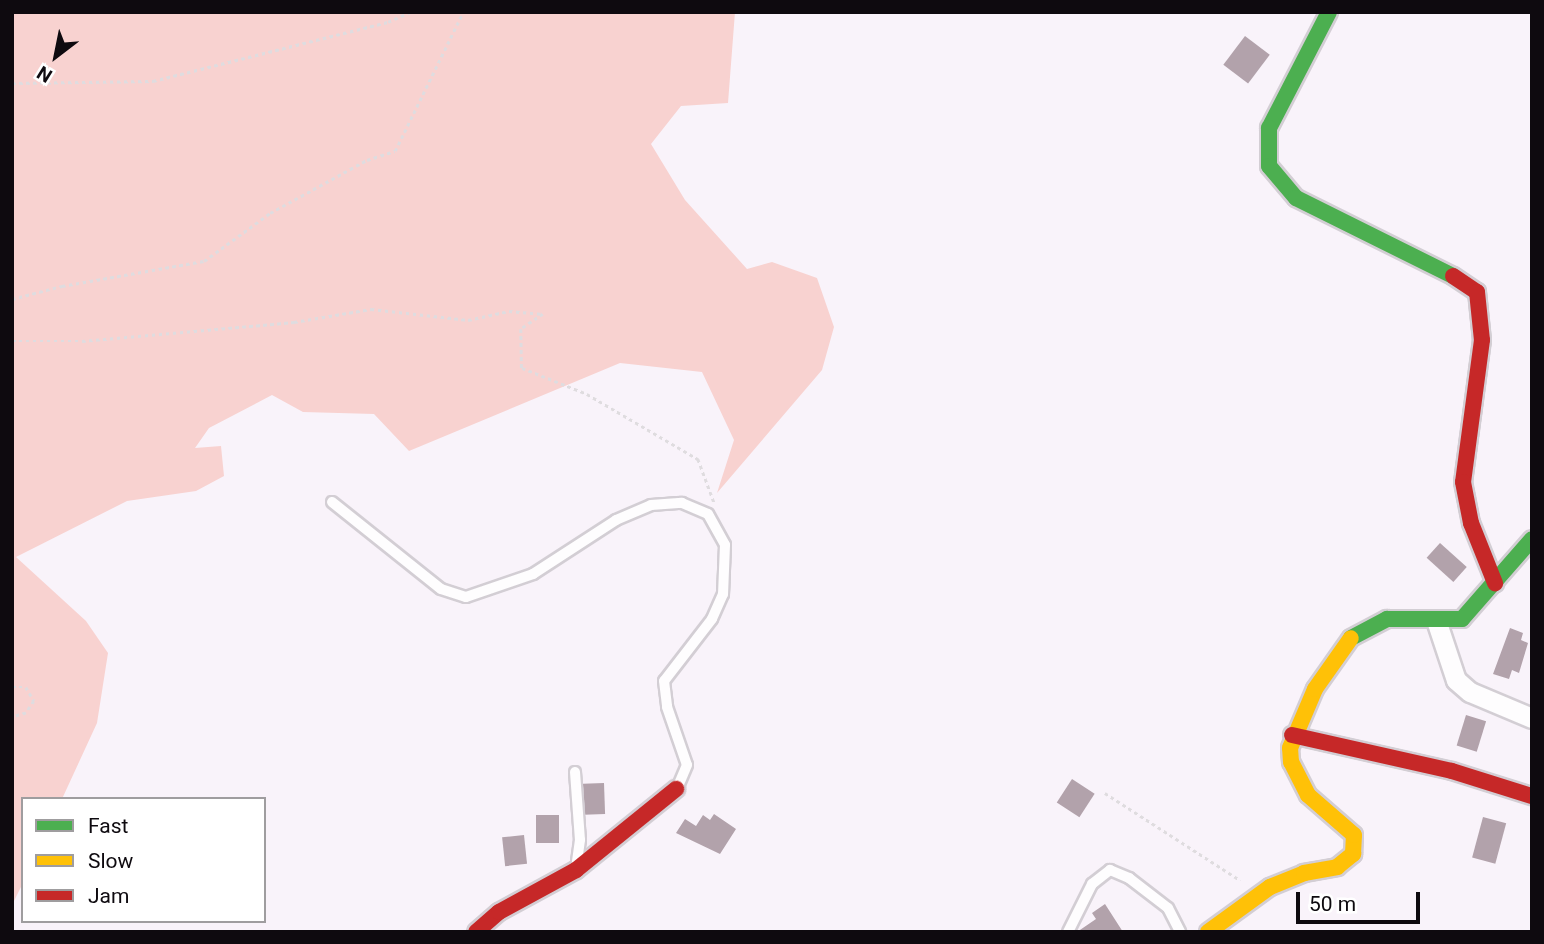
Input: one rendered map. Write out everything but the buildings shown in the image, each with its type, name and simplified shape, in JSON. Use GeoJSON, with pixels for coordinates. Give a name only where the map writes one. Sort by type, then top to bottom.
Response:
{"type":"FeatureCollection","features":[{"type":"Feature","properties":{"kind":"street"},"geometry":{"type":"LineString","coordinates":[[1329,12],[1287,87],[1269,128],[1269,166],[1296,198],[1468,283],[1477,292],[1482,340],[1463,482],[1468,513],[1495,583]]}},
{"type":"Feature","properties":{"kind":"street"},"geometry":{"type":"LineString","coordinates":[[1208,932],[1254,895],[1285,880],[1346,862],[1356,844],[1354,835],[1308,795],[1291,762],[1292,735],[1333,660],[1359,630],[1402,617],[1462,619],[1532,539]]}},
{"type":"Feature","properties":{"kind":"street"},"geometry":{"type":"LineString","coordinates":[[1436,620],[1456,680],[1470,691],[1532,718]]}},
{"type":"Feature","properties":{"kind":"street"},"geometry":{"type":"LineString","coordinates":[[1292,735],[1452,771],[1532,796]]}},
{"type":"Feature","properties":{"kind":"street"},"geometry":{"type":"LineString","coordinates":[[476,932],[499,912],[576,870],[676,789]]}},
{"type":"Feature","properties":{"kind":"lane"},"geometry":{"type":"LineString","coordinates":[[332,502],[441,589],[466,597],[533,573],[615,520],[651,505],[691,505],[708,514],[719,529],[727,569],[723,594],[712,620],[664,681],[667,707],[687,765],[676,789]]}},
{"type":"Feature","properties":{"kind":"lane"},"geometry":{"type":"LineString","coordinates":[[576,772],[580,840],[576,870]]}},
{"type":"Feature","properties":{"kind":"lane"},"geometry":{"type":"LineString","coordinates":[[1068,932],[1092,884],[1110,870],[1129,877],[1168,908],[1180,932]]}},
{"type":"Feature","properties":{"kind":"path"},"geometry":{"type":"LineString","coordinates":[[12,83],[153,81],[388,22],[410,12]]}},
{"type":"Feature","properties":{"kind":"path"},"geometry":{"type":"LineString","coordinates":[[12,299],[62,286],[204,261],[270,213],[367,160],[395,151],[463,12]]}},
{"type":"Feature","properties":{"kind":"path"},"geometry":{"type":"LineString","coordinates":[[12,341],[82,341],[281,323],[371,309],[468,320],[509,311],[543,314],[521,329],[522,368],[587,394],[698,459],[710,484],[719,529]]}},
{"type":"Feature","properties":{"kind":"path"},"geometry":{"type":"LineString","coordinates":[[12,687],[26,687],[34,701],[26,713],[12,717]]}},
{"type":"Feature","properties":{"kind":"path"},"geometry":{"type":"LineString","coordinates":[[1105,793],[1237,877],[1254,895]]}},
{"type":"Feature","properties":{"kind":"shaded area"},"geometry":{"type":"Polygon","coordinates":[[[12,12],[735,12],[728,103],[681,106],[651,144],[685,200],[747,269],[772,262],[817,278],[834,327],[822,370],[717,493],[734,440],[702,372],[620,363],[409,451],[374,414],[303,412],[272,395],[209,428],[195,448],[221,446],[224,476],[196,491],[127,501],[16,557],[86,621],[108,653],[97,723],[63,797],[21,797],[21,887],[12,905],[12,12]]]}},
{"type":"Feature","properties":{"kind":"traffic: fast"},"geometry":{"type":"LineString","coordinates":[[1329,12],[1269,128],[1269,166],[1296,198],[1453,276]]}},
{"type":"Feature","properties":{"kind":"traffic: fast"},"geometry":{"type":"LineString","coordinates":[[1351,638],[1387,619],[1462,619],[1532,539]]}},
{"type":"Feature","properties":{"kind":"traffic: slow"},"geometry":{"type":"LineString","coordinates":[[1208,932],[1270,887],[1304,873],[1337,867],[1353,854],[1354,835],[1308,795],[1291,762],[1290,748],[1315,689],[1351,638]]}},
{"type":"Feature","properties":{"kind":"traffic: jam"},"geometry":{"type":"LineString","coordinates":[[1453,276],[1477,292],[1482,340],[1463,482],[1471,523],[1495,583]]}},
{"type":"Feature","properties":{"kind":"traffic: jam"},"geometry":{"type":"LineString","coordinates":[[1292,735],[1452,771],[1532,796]]}},
{"type":"Feature","properties":{"kind":"traffic: jam"},"geometry":{"type":"LineString","coordinates":[[476,932],[499,912],[576,870],[676,789]]}}]}
